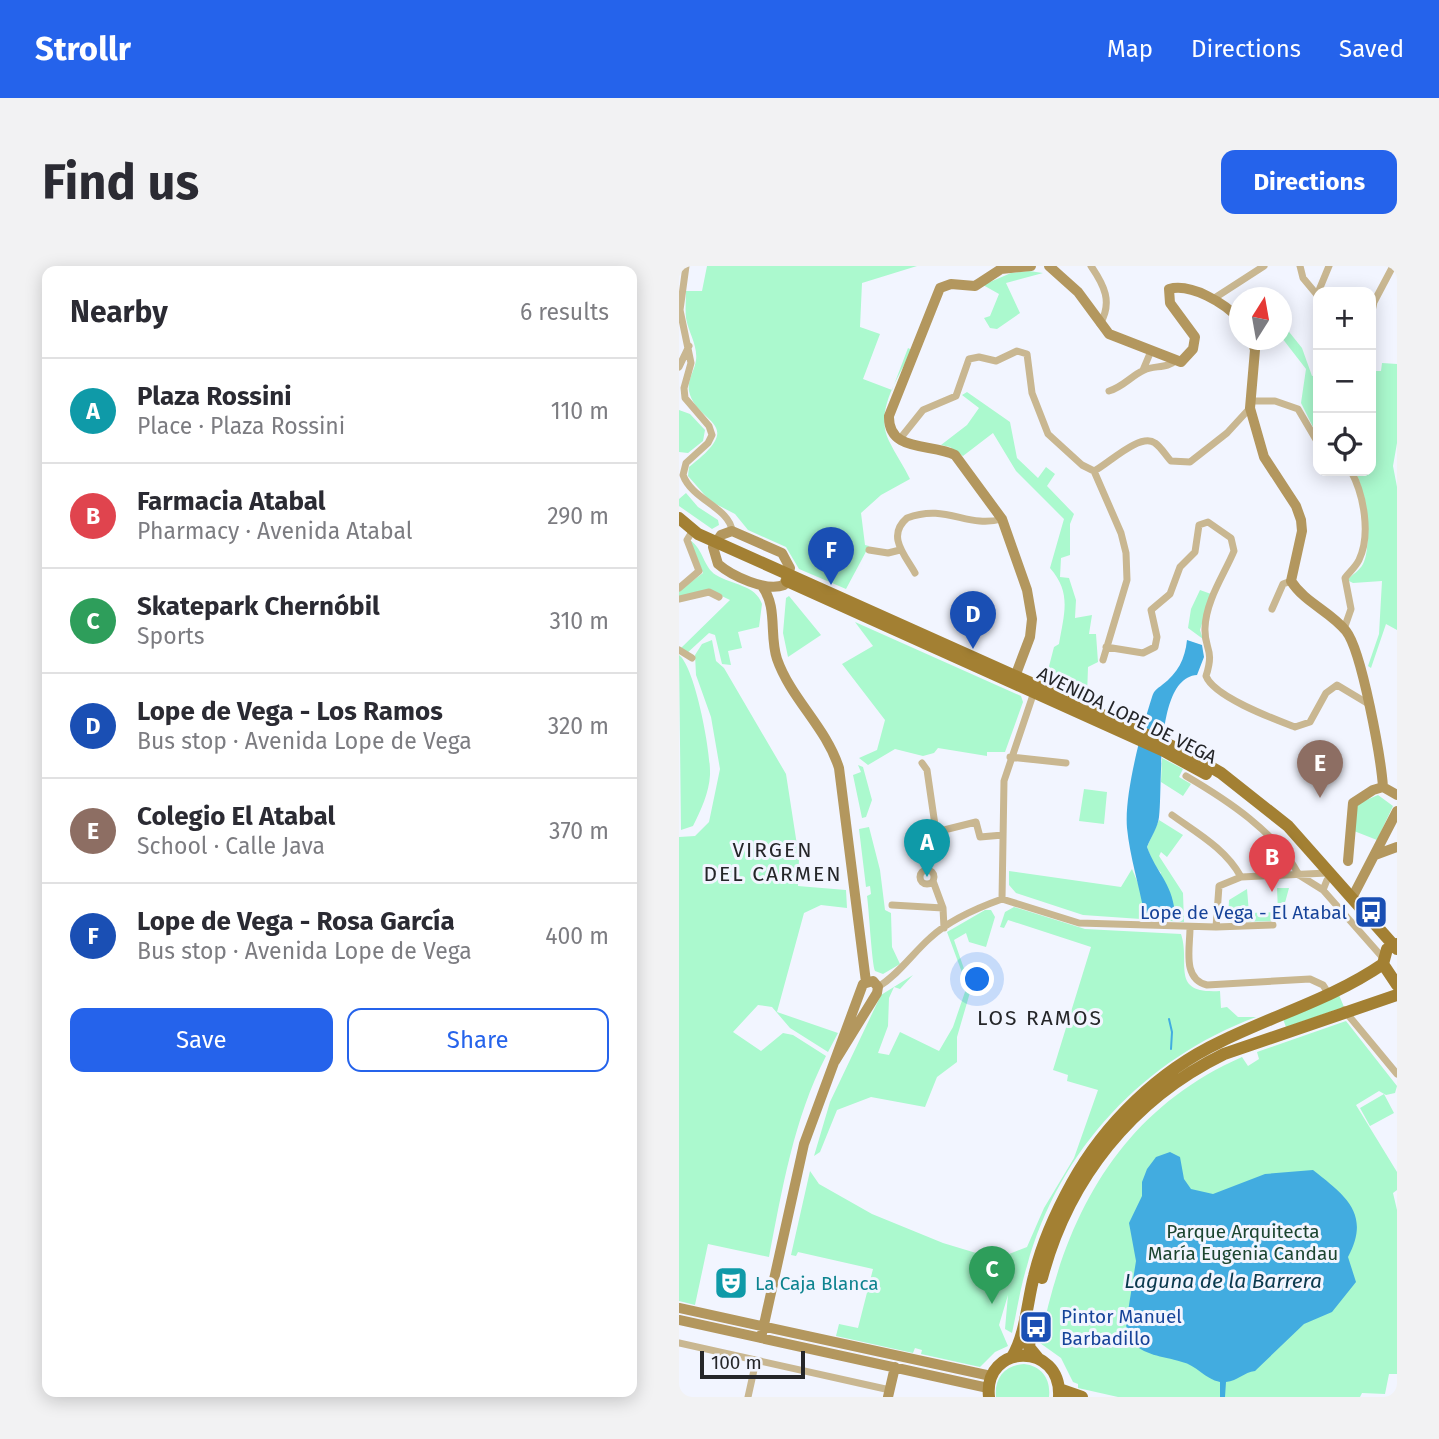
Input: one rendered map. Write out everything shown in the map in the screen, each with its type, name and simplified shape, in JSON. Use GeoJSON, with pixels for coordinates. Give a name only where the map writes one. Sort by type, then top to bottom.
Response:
{"type":"FeatureCollection","features":[{"type":"Feature","properties":{"kind":"main road","name":"AVENIDA LOPE DE VEGA"},"geometry":{"type":"LineString","coordinates":[[679,518],[714,544],[785,580],[1034,692],[1163,745],[1217,780],[1283,832],[1390,951]]}},
{"type":"Feature","properties":{"kind":"main road","name":"AVENIDA LOPE DE VEGA"},"geometry":{"type":"LineString","coordinates":[[785,580],[1016,674],[1140,735]]}},
{"type":"Feature","properties":{"kind":"main road","name":"AVENIDA LOPE DE VEGA"},"geometry":{"type":"LineString","coordinates":[[1326,879],[1353,896],[1397,961]]}},
{"type":"Feature","properties":{"kind":"main road"},"geometry":{"type":"LineString","coordinates":[[989,1387],[998,1366],[1012,1357],[1019,1345],[1035,1271],[1056,1213],[1083,1164],[1126,1110],[1161,1079],[1193,1056],[1330,996],[1390,951],[1397,985]]}},
{"type":"Feature","properties":{"kind":"main road"},"geometry":{"type":"LineString","coordinates":[[1082,1397],[1059,1393],[1051,1367],[1029,1347],[1029,1336],[1051,1248],[1080,1185],[1118,1133],[1151,1100],[1201,1065],[1247,1044],[1344,1010],[1397,995]]}},
{"type":"Feature","properties":{"kind":"main road"},"geometry":{"type":"LineString","coordinates":[[1012,1357],[1038,1358]]}},
{"type":"Feature","properties":{"kind":"street"},"geometry":{"type":"LineString","coordinates":[[686,266],[680,310],[691,363],[684,388],[685,398],[709,425],[712,435],[708,443],[686,463],[683,475],[704,502],[728,519],[732,531],[782,553],[788,560],[785,580],[772,607],[771,636],[785,679],[833,748],[839,768],[864,985],[867,996],[877,991]]}},
{"type":"Feature","properties":{"kind":"street"},"geometry":{"type":"LineString","coordinates":[[1016,674],[1030,637],[1031,604],[1002,519],[955,455],[907,445],[899,440],[889,424],[890,409],[940,288],[951,284],[975,286],[1001,270],[1049,266],[1078,292],[1109,334],[1181,362],[1188,358],[1195,337],[1175,313],[1167,292],[1173,287],[1181,288],[1213,299],[1229,311]]}},
{"type":"Feature","properties":{"kind":"street"},"geometry":{"type":"LineString","coordinates":[[1091,266],[1104,285],[1108,301],[1100,324]]}},
{"type":"Feature","properties":{"kind":"street"},"geometry":{"type":"LineString","coordinates":[[1213,299],[1264,266]]}},
{"type":"Feature","properties":{"kind":"street"},"geometry":{"type":"LineString","coordinates":[[1300,266],[1303,278],[1313,290]]}},
{"type":"Feature","properties":{"kind":"street"},"geometry":{"type":"LineString","coordinates":[[1321,287],[1329,266]]}},
{"type":"Feature","properties":{"kind":"street"},"geometry":{"type":"LineString","coordinates":[[1376,298],[1393,266]]}},
{"type":"Feature","properties":{"kind":"street"},"geometry":{"type":"LineString","coordinates":[[679,367],[689,346]]}},
{"type":"Feature","properties":{"kind":"street"},"geometry":{"type":"LineString","coordinates":[[1255,350],[1250,405],[1263,457],[1296,506],[1301,520],[1300,544],[1290,581]]}},
{"type":"Feature","properties":{"kind":"street"},"geometry":{"type":"LineString","coordinates":[[899,440],[923,410],[956,396],[969,359],[979,357],[996,361],[1023,351],[1030,359],[1032,393],[1048,434],[1082,465],[1094,471],[1121,533],[1127,563],[1127,580],[1103,660]]}},
{"type":"Feature","properties":{"kind":"street"},"geometry":{"type":"LineString","coordinates":[[1143,370],[1151,351]]}},
{"type":"Feature","properties":{"kind":"street"},"geometry":{"type":"LineString","coordinates":[[1109,391],[1121,387],[1143,370],[1172,364],[1176,360]]}},
{"type":"Feature","properties":{"kind":"street"},"geometry":{"type":"LineString","coordinates":[[1094,471],[1125,449],[1145,441],[1156,443],[1171,461],[1190,462],[1227,433],[1250,405],[1275,401],[1298,408],[1313,434]]}},
{"type":"Feature","properties":{"kind":"street"},"geometry":{"type":"LineString","coordinates":[[679,404],[692,408]]}},
{"type":"Feature","properties":{"kind":"street"},"geometry":{"type":"LineString","coordinates":[[1344,629],[1351,609],[1345,578],[1358,563],[1364,528],[1359,494],[1353,476]]}},
{"type":"Feature","properties":{"kind":"street"},"geometry":{"type":"LineString","coordinates":[[915,573],[900,550],[898,529],[907,518],[946,512],[988,523],[1002,519]]}},
{"type":"Feature","properties":{"kind":"street"},"geometry":{"type":"LineString","coordinates":[[1107,648],[1143,653],[1155,647],[1157,637],[1151,610],[1170,594],[1180,567],[1195,552],[1199,525],[1208,522],[1231,538],[1234,551],[1218,581],[1206,621],[1206,634],[1212,656],[1206,676],[1210,683],[1242,704],[1295,727],[1310,722],[1326,693],[1337,685],[1367,703]]}},
{"type":"Feature","properties":{"kind":"street"},"geometry":{"type":"LineString","coordinates":[[732,531],[714,544],[723,568],[762,586],[785,580]]}},
{"type":"Feature","properties":{"kind":"street"},"geometry":{"type":"LineString","coordinates":[[679,588],[699,571],[687,540],[696,532]]}},
{"type":"Feature","properties":{"kind":"street"},"geometry":{"type":"LineString","coordinates":[[869,550],[888,553],[900,550]]}},
{"type":"Feature","properties":{"kind":"street"},"geometry":{"type":"LineString","coordinates":[[1272,608],[1283,584],[1290,581]]}},
{"type":"Feature","properties":{"kind":"street"},"geometry":{"type":"LineString","coordinates":[[1290,581],[1306,600],[1344,629],[1356,650],[1383,787]]}},
{"type":"Feature","properties":{"kind":"street"},"geometry":{"type":"LineString","coordinates":[[762,586],[772,607]]}},
{"type":"Feature","properties":{"kind":"street"},"geometry":{"type":"LineString","coordinates":[[679,599],[709,592],[719,597]]}},
{"type":"Feature","properties":{"kind":"street"},"geometry":{"type":"LineString","coordinates":[[679,650],[692,658]]}},
{"type":"Feature","properties":{"kind":"street"},"geometry":{"type":"LineString","coordinates":[[1002,899],[1004,781],[1034,692]]}},
{"type":"Feature","properties":{"kind":"street"},"geometry":{"type":"LineString","coordinates":[[1010,757],[1066,763]]}},
{"type":"Feature","properties":{"kind":"street"},"geometry":{"type":"LineString","coordinates":[[922,763],[927,770],[936,832],[976,822],[980,837],[1003,835]]}},
{"type":"Feature","properties":{"kind":"street"},"geometry":{"type":"LineString","coordinates":[[1186,776],[1218,795],[1260,828],[1292,862],[1299,875]]}},
{"type":"Feature","properties":{"kind":"street"},"geometry":{"type":"LineString","coordinates":[[1216,927],[1219,886],[1241,877],[1299,875],[1326,879],[1348,861],[1353,803],[1383,787],[1397,795]]}},
{"type":"Feature","properties":{"kind":"street"},"geometry":{"type":"LineString","coordinates":[[1353,896],[1397,811]]}},
{"type":"Feature","properties":{"kind":"street"},"geometry":{"type":"LineString","coordinates":[[1172,815],[1220,850],[1234,863],[1241,877]]}},
{"type":"Feature","properties":{"kind":"street"},"geometry":{"type":"LineString","coordinates":[[1385,835],[1388,844],[1397,847]]}},
{"type":"Feature","properties":{"kind":"street"},"geometry":{"type":"LineString","coordinates":[[1375,855],[1397,847]]}},
{"type":"Feature","properties":{"kind":"street"},"geometry":{"type":"LineString","coordinates":[[1348,861],[1358,863],[1366,871]]}},
{"type":"Feature","properties":{"kind":"street","name":"AVENIDA LOPE DE VEGA"},"geometry":{"type":"LineString","coordinates":[[1299,875],[1326,879]]}},
{"type":"Feature","properties":{"kind":"street"},"geometry":{"type":"LineString","coordinates":[[933,881],[943,908],[944,928]]}},
{"type":"Feature","properties":{"kind":"street"},"geometry":{"type":"LineString","coordinates":[[862,1005],[944,928],[1002,899],[1079,923],[1190,928],[1273,925]]}},
{"type":"Feature","properties":{"kind":"street"},"geometry":{"type":"LineString","coordinates":[[892,905],[943,908],[954,921]]}},
{"type":"Feature","properties":{"kind":"street"},"geometry":{"type":"LineString","coordinates":[[1190,928],[1190,975],[1196,982],[1207,985],[1310,979],[1323,985],[1330,996]]}},
{"type":"Feature","properties":{"kind":"street"},"geometry":{"type":"LineString","coordinates":[[761,1338],[804,1144],[835,1061],[862,1005],[864,985]]}},
{"type":"Feature","properties":{"kind":"street"},"geometry":{"type":"LineString","coordinates":[[1344,1010],[1397,1074]]}},
{"type":"Feature","properties":{"kind":"street"},"geometry":{"type":"LineString","coordinates":[[679,1308],[763,1326],[989,1387]]}},
{"type":"Feature","properties":{"kind":"street"},"geometry":{"type":"LineString","coordinates":[[679,1320],[989,1387]]}},
{"type":"Feature","properties":{"kind":"street"},"geometry":{"type":"LineString","coordinates":[[679,1343],[889,1394],[895,1367]]}},
{"type":"Feature","properties":{"kind":"street"},"geometry":{"type":"LineString","coordinates":[[748,1397],[755,1361]]}},
{"type":"Feature","properties":{"kind":"green space"},"geometry":{"type":"Polygon","coordinates":[[[707,266],[917,266],[862,283],[860,327],[880,334],[863,379],[892,390],[886,406],[885,430],[910,479],[881,495],[861,513],[865,545],[869,546],[846,589],[799,569],[786,547],[748,530],[735,514],[710,501],[688,476],[689,467],[707,452],[715,441],[717,432],[714,424],[693,402],[689,391],[696,355],[686,318],[686,291],[702,291],[707,266]]]}},
{"type":"Feature","properties":{"kind":"green space"},"geometry":{"type":"Polygon","coordinates":[[[1011,273],[1043,273],[1006,283],[1020,313],[997,329],[990,328],[984,318],[990,316],[999,294],[983,285],[1011,273]]]}},
{"type":"Feature","properties":{"kind":"green space"},"geometry":{"type":"Polygon","coordinates":[[[1292,336],[1302,348],[1313,376],[1313,427],[1301,403],[1306,369],[1291,350],[1292,336]]]}},
{"type":"Feature","properties":{"kind":"green space"},"geometry":{"type":"Polygon","coordinates":[[[908,348],[912,350],[893,388],[908,348]]]}},
{"type":"Feature","properties":{"kind":"green space"},"geometry":{"type":"Polygon","coordinates":[[[1382,363],[1397,364],[1397,443],[1393,466],[1397,487],[1397,630],[1386,624],[1371,668],[1368,666],[1379,634],[1382,581],[1353,583],[1347,580],[1363,564],[1366,555],[1365,503],[1358,476],[1376,476],[1376,371],[1381,371],[1382,363]]]}},
{"type":"Feature","properties":{"kind":"green space"},"geometry":{"type":"Polygon","coordinates":[[[967,392],[1010,422],[1017,458],[1038,478],[1046,467],[1055,474],[1047,486],[1074,514],[1070,524],[1070,555],[1061,558],[1060,577],[1069,578],[1076,600],[1075,618],[1092,615],[1089,634],[1096,634],[1098,662],[1088,667],[1087,696],[1046,678],[1054,647],[1059,644],[1064,613],[1064,595],[1050,568],[1064,519],[1016,471],[993,433],[963,456],[950,447],[941,445],[967,425],[979,408],[962,395],[967,392]]]}},
{"type":"Feature","properties":{"kind":"green space"},"geometry":{"type":"Polygon","coordinates":[[[679,410],[690,414],[705,430],[703,441],[688,453],[679,452],[679,410]]]}},
{"type":"Feature","properties":{"kind":"green space"},"geometry":{"type":"Polygon","coordinates":[[[686,493],[698,507],[718,520],[719,525],[712,529],[679,506],[679,499],[686,493]]]}},
{"type":"Feature","properties":{"kind":"green space"},"geometry":{"type":"Polygon","coordinates":[[[690,540],[712,572],[749,589],[762,604],[759,627],[738,632],[742,648],[728,651],[731,665],[722,664],[715,635],[709,633],[686,654],[681,648],[730,600],[709,590],[679,598],[679,591],[703,573],[690,540]]]}},
{"type":"Feature","properties":{"kind":"green space"},"geometry":{"type":"Polygon","coordinates":[[[1200,590],[1211,594],[1200,630],[1203,639],[1188,628],[1191,609],[1200,590]]]}},
{"type":"Feature","properties":{"kind":"green space"},"geometry":{"type":"Polygon","coordinates":[[[789,596],[821,635],[788,657],[783,633],[786,598],[789,596]]]}},
{"type":"Feature","properties":{"kind":"green space"},"geometry":{"type":"Polygon","coordinates":[[[855,622],[1021,696],[1023,702],[1005,752],[987,752],[987,756],[938,748],[934,753],[923,756],[895,749],[868,765],[859,758],[877,750],[885,720],[842,664],[873,646],[855,622]]]}},
{"type":"Feature","properties":{"kind":"green space"},"geometry":{"type":"Polygon","coordinates":[[[712,640],[716,661],[724,668],[786,774],[799,858],[798,886],[846,890],[847,908],[821,905],[804,913],[777,1012],[838,1033],[828,1052],[790,1028],[772,1007],[758,1005],[733,1032],[761,1051],[783,1033],[793,1035],[826,1056],[797,1129],[769,1257],[708,1244],[695,1305],[679,1301],[679,837],[695,836],[709,822],[720,769],[711,717],[696,675],[695,655],[702,644],[712,640]]]}},
{"type":"Feature","properties":{"kind":"green space"},"geometry":{"type":"Polygon","coordinates":[[[679,655],[691,676],[696,692],[710,764],[709,782],[702,808],[693,826],[681,830],[679,655]]]}},
{"type":"Feature","properties":{"kind":"green space"},"geometry":{"type":"Polygon","coordinates":[[[1162,758],[1183,769],[1179,777],[1191,784],[1183,796],[1161,782],[1162,758]]]}},
{"type":"Feature","properties":{"kind":"green space"},"geometry":{"type":"Polygon","coordinates":[[[858,765],[863,767],[872,800],[866,817],[862,818],[853,775],[861,772],[858,765]]]}},
{"type":"Feature","properties":{"kind":"green space"},"geometry":{"type":"Polygon","coordinates":[[[1084,789],[1107,792],[1104,824],[1079,821],[1084,789]]]}},
{"type":"Feature","properties":{"kind":"green space"},"geometry":{"type":"Polygon","coordinates":[[[1378,795],[1393,806],[1377,840],[1354,831],[1357,804],[1378,795]]]}},
{"type":"Feature","properties":{"kind":"green space"},"geometry":{"type":"Polygon","coordinates":[[[1159,820],[1183,835],[1167,857],[1161,852],[1159,856],[1183,893],[1184,922],[1083,915],[1016,893],[1009,885],[1009,871],[1121,887],[1132,869],[1140,888],[1144,913],[1161,873],[1153,863],[1147,847],[1159,820]]]}},
{"type":"Feature","properties":{"kind":"green space"},"geometry":{"type":"Polygon","coordinates":[[[869,827],[880,870],[885,910],[891,913],[892,947],[900,964],[883,974],[875,971],[874,967],[867,896],[871,894],[870,886],[866,887],[859,829],[869,827]]]}},
{"type":"Feature","properties":{"kind":"green space"},"geometry":{"type":"Polygon","coordinates":[[[1277,888],[1289,888],[1280,921],[1228,922],[1229,900],[1247,889],[1249,913],[1278,912],[1277,888]]]}},
{"type":"Feature","properties":{"kind":"green space"},"geometry":{"type":"Polygon","coordinates":[[[1014,907],[1085,929],[1181,934],[1188,982],[1194,988],[1204,991],[1220,991],[1221,1008],[1227,1007],[1238,1017],[1256,1017],[1215,1035],[1177,1057],[1143,1083],[1111,1113],[1084,1147],[1041,1223],[1025,1274],[1012,1333],[1005,1329],[1008,1295],[999,1325],[1008,1346],[995,1352],[980,1367],[921,1354],[922,1350],[915,1348],[913,1353],[836,1336],[839,1324],[858,1328],[873,1269],[798,1252],[796,1256],[791,1255],[810,1171],[819,1184],[872,1214],[943,1243],[996,1259],[1027,1247],[1044,1208],[1074,1158],[1098,1090],[1067,1081],[1068,1075],[1053,1070],[1091,947],[1008,920],[1004,928],[1000,927],[1005,912],[1014,907]]]}},
{"type":"Feature","properties":{"kind":"green space"},"geometry":{"type":"Polygon","coordinates":[[[985,910],[991,910],[995,917],[986,947],[969,942],[966,933],[954,940],[971,989],[957,1037],[957,1062],[937,1077],[925,1107],[871,1097],[837,1110],[820,1152],[814,1156],[830,1102],[881,995],[913,975],[900,989],[894,987],[889,998],[888,1026],[878,1053],[889,1055],[900,1032],[939,1051],[953,1027],[967,986],[947,932],[985,910]]]}},
{"type":"Feature","properties":{"kind":"green space"},"geometry":{"type":"Polygon","coordinates":[[[1339,995],[1344,1007],[1286,1027],[1283,1019],[1339,995]]]}},
{"type":"Feature","properties":{"kind":"green space","name":"Parque Arquitecta María Eugenia Candau"},"geometry":{"type":"Polygon","coordinates":[[[1346,1021],[1397,1086],[1395,1093],[1386,1095],[1379,1091],[1356,1105],[1397,1172],[1397,1190],[1393,1193],[1397,1210],[1397,1374],[1389,1374],[1385,1394],[1362,1393],[1360,1397],[1118,1397],[1078,1388],[1061,1358],[1040,1343],[1064,1253],[1082,1211],[1104,1173],[1130,1138],[1162,1107],[1199,1080],[1242,1057],[1248,1066],[1259,1059],[1257,1052],[1346,1021]]]}},
{"type":"Feature","properties":{"kind":"green space"},"geometry":{"type":"Polygon","coordinates":[[[1384,1094],[1394,1113],[1370,1126],[1360,1108],[1384,1094]]]}},
{"type":"Feature","properties":{"kind":"green space"},"geometry":{"type":"Polygon","coordinates":[[[1024,1364],[1036,1367],[1044,1374],[1049,1397],[996,1397],[997,1384],[1002,1374],[1011,1367],[1024,1364]]]}},
{"type":"Feature","properties":{"kind":"water"},"geometry":{"type":"Polygon","coordinates":[[[1187,640],[1202,645],[1204,657],[1197,675],[1183,681],[1173,694],[1167,713],[1161,760],[1159,817],[1147,847],[1167,885],[1175,912],[1144,913],[1130,850],[1127,828],[1128,798],[1139,743],[1153,695],[1176,670],[1185,653],[1187,640]]]}},
{"type":"Feature","properties":{"kind":"water","name":"Laguna de la Barrera"},"geometry":{"type":"Polygon","coordinates":[[[1170,1152],[1180,1157],[1184,1179],[1191,1189],[1213,1194],[1265,1174],[1313,1170],[1345,1198],[1356,1217],[1357,1229],[1348,1257],[1356,1282],[1332,1312],[1304,1324],[1255,1371],[1226,1382],[1225,1397],[1220,1397],[1220,1382],[1187,1364],[1147,1352],[1128,1339],[1126,1324],[1136,1261],[1129,1223],[1142,1196],[1142,1182],[1147,1169],[1156,1157],[1170,1152]]]}},
{"type":"Feature","properties":{"kind":"waterway"},"geometry":{"type":"LineString","coordinates":[[1169,1019],[1172,1032],[1171,1049]]}},
{"type":"Feature","properties":{"kind":"place","name":"Lope de Vega - Rosa García"},"geometry":{"type":"Point","coordinates":[831,585]}},
{"type":"Feature","properties":{"kind":"place","name":"Lope de Vega - Los Ramos"},"geometry":{"type":"Point","coordinates":[973,649]}},
{"type":"Feature","properties":{"kind":"place","name":"Colegio El Atabal"},"geometry":{"type":"Point","coordinates":[1320,798]}},
{"type":"Feature","properties":{"kind":"place","name":"Plaza Rossini"},"geometry":{"type":"Point","coordinates":[927,877]}},
{"type":"Feature","properties":{"kind":"place","name":"Farmacia Atabal"},"geometry":{"type":"Point","coordinates":[1272,892]}},
{"type":"Feature","properties":{"kind":"place","name":"Lope de Vega - El Atabal"},"geometry":{"type":"Point","coordinates":[1371,912]}},
{"type":"Feature","properties":{"kind":"place","name":"La Caja Blanca"},"geometry":{"type":"Point","coordinates":[731,1283]}},
{"type":"Feature","properties":{"kind":"place","name":"Skatepark Chernóbil"},"geometry":{"type":"Point","coordinates":[992,1304]}},
{"type":"Feature","properties":{"kind":"place","name":"Pintor Manuel Barbadillo"},"geometry":{"type":"Point","coordinates":[1036,1327]}},
{"type":"Feature","properties":{"kind":"district","name":"VIRGEN DEL CARMEN"},"geometry":{"type":"Point","coordinates":[773,862]}},
{"type":"Feature","properties":{"kind":"district","name":"LOS RAMOS"},"geometry":{"type":"Point","coordinates":[1040,1018]}}]}
